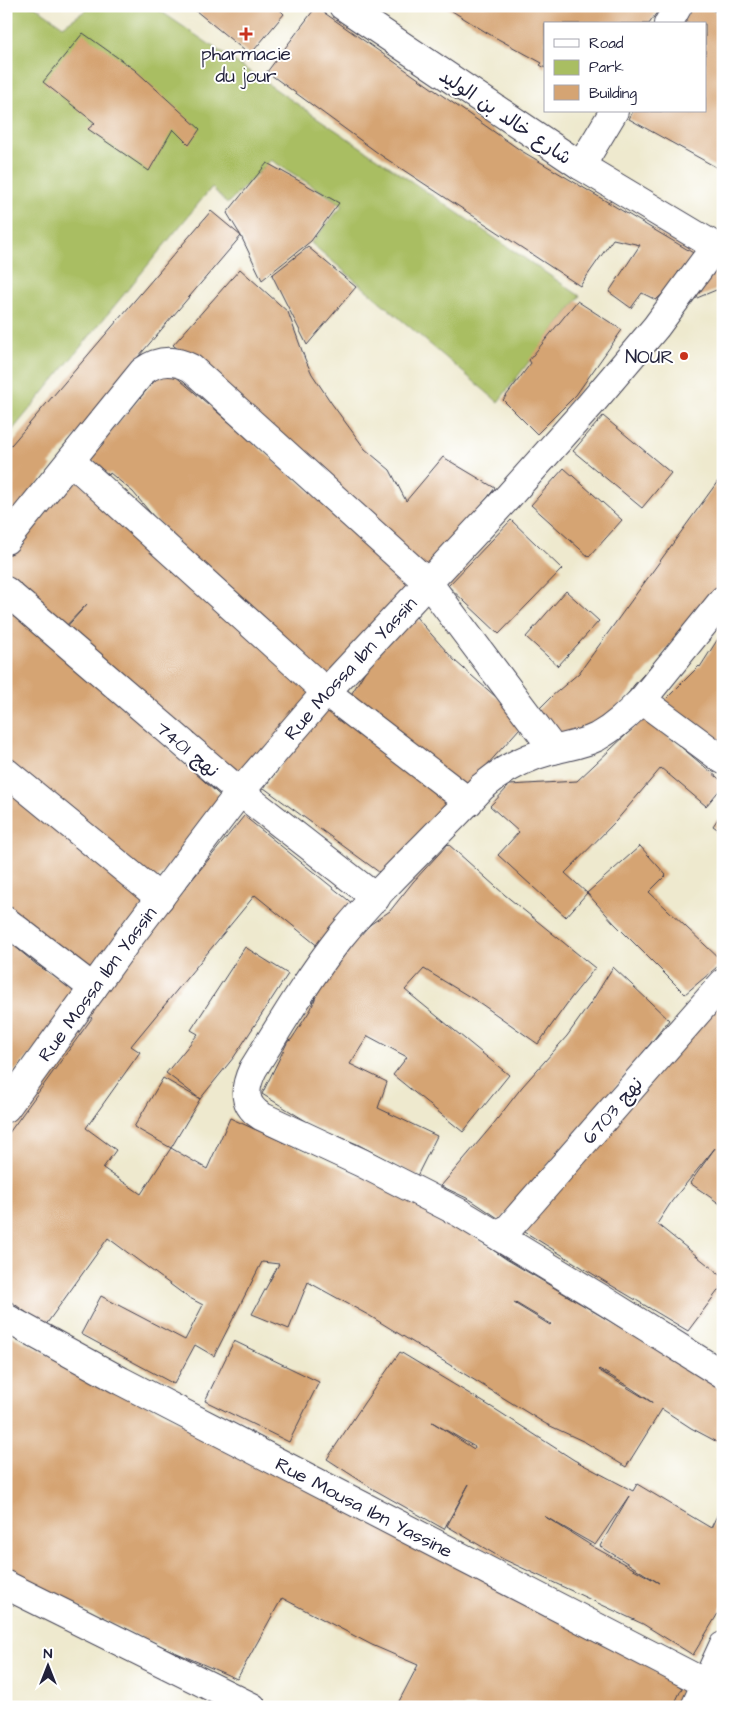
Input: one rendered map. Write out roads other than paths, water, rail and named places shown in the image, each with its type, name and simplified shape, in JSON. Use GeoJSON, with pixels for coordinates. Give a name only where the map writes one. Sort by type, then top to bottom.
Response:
{"type":"FeatureCollection","features":[{"type":"Feature","properties":{"kind":"street","name":"شارع خالد بن الوليد"},"geometry":{"type":"LineString","coordinates":[[343,6],[581,166],[719,249]]}},
{"type":"Feature","properties":{"kind":"street"},"geometry":{"type":"LineString","coordinates":[[669,22],[678,6]]}},
{"type":"Feature","properties":{"kind":"street"},"geometry":{"type":"LineString","coordinates":[[581,166],[613,112]]}},
{"type":"Feature","properties":{"kind":"street","name":"Rue Mossa Ibn Yassin"},"geometry":{"type":"LineString","coordinates":[[6,1108],[16,1075],[93,988],[240,792],[326,692],[429,584],[590,405],[719,249]]}},
{"type":"Feature","properties":{"kind":"street"},"geometry":{"type":"LineString","coordinates":[[6,540],[143,371],[151,365],[161,362],[182,363],[191,368],[429,584],[554,750]]}},
{"type":"Feature","properties":{"kind":"street"},"geometry":{"type":"LineString","coordinates":[[71,461],[326,692],[469,802]]}},
{"type":"Feature","properties":{"kind":"street","name":"نهج 7401"},"geometry":{"type":"LineString","coordinates":[[6,591],[240,792],[376,898]]}},
{"type":"Feature","properties":{"kind":"street"},"geometry":{"type":"LineString","coordinates":[[723,600],[642,700],[618,724],[597,737],[574,746],[530,758],[497,774],[469,802],[342,936],[305,985],[253,1069],[246,1091],[252,1110],[261,1116],[380,1171],[460,1213],[501,1236],[723,1375]]}},
{"type":"Feature","properties":{"kind":"street"},"geometry":{"type":"LineString","coordinates":[[642,700],[723,760]]}},
{"type":"Feature","properties":{"kind":"street"},"geometry":{"type":"LineString","coordinates":[[6,772],[160,898]]}},
{"type":"Feature","properties":{"kind":"street"},"geometry":{"type":"LineString","coordinates":[[6,921],[93,988]]}},
{"type":"Feature","properties":{"kind":"street","name":"نهج 6703"},"geometry":{"type":"LineString","coordinates":[[501,1236],[723,983]]}},
{"type":"Feature","properties":{"kind":"street","name":"Rue Mousa Ibn Yassine"},"geometry":{"type":"LineString","coordinates":[[6,1318],[707,1695]]}},
{"type":"Feature","properties":{"kind":"street"},"geometry":{"type":"LineString","coordinates":[[6,1585],[252,1707]]}},
{"type":"Feature","properties":{"kind":"street"},"geometry":{"type":"LineString","coordinates":[[707,1695],[723,1646]]}},
{"type":"Feature","properties":{"kind":"place","name":"pharmacie du jour"},"geometry":{"type":"Point","coordinates":[246,34]}},
{"type":"Feature","properties":{"kind":"place","name":"NOUR"},"geometry":{"type":"Point","coordinates":[684,356]}}]}
